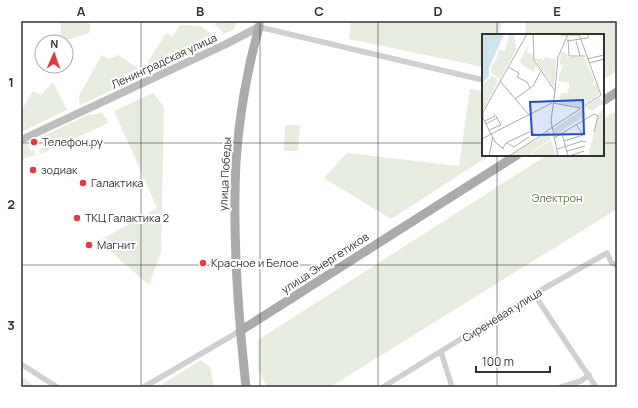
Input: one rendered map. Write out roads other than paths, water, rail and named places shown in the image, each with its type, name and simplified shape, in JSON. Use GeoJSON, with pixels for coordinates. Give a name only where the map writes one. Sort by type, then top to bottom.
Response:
{"type":"FeatureCollection","features":[{"type":"Feature","properties":{"kind":"main road","name":"Ленинградская улица"},"geometry":{"type":"LineString","coordinates":[[21,140],[224,45],[260,24]]}},
{"type":"Feature","properties":{"kind":"main road","name":"улица Победы"},"geometry":{"type":"LineString","coordinates":[[246,387],[240,331],[236,241],[236,161],[250,59],[260,24]]}},
{"type":"Feature","properties":{"kind":"main road"},"geometry":{"type":"LineString","coordinates":[[604,100],[617,92]]}},
{"type":"Feature","properties":{"kind":"main road","name":"улица Энергетиков"},"geometry":{"type":"LineString","coordinates":[[240,331],[515,156]]}},
{"type":"Feature","properties":{"kind":"street"},"geometry":{"type":"LineString","coordinates":[[260,24],[482,80]]}},
{"type":"Feature","properties":{"kind":"street","name":"Сиреневая улица"},"geometry":{"type":"LineString","coordinates":[[383,387],[534,294],[607,253],[611,262],[617,266]]}},
{"type":"Feature","properties":{"kind":"street"},"geometry":{"type":"LineString","coordinates":[[534,294],[596,387]]}},
{"type":"Feature","properties":{"kind":"street","name":"улица Энергетиков"},"geometry":{"type":"LineString","coordinates":[[144,387],[240,331]]}},
{"type":"Feature","properties":{"kind":"street"},"geometry":{"type":"LineString","coordinates":[[441,352],[452,387]]}},
{"type":"Feature","properties":{"kind":"street"},"geometry":{"type":"LineString","coordinates":[[21,364],[57,387]]}},
{"type":"Feature","properties":{"kind":"street"},"geometry":{"type":"LineString","coordinates":[[561,387],[581,381],[589,376]]}},
{"type":"Feature","properties":{"kind":"place","name":"Телефон.ру"},"geometry":{"type":"Point","coordinates":[34,142]}},
{"type":"Feature","properties":{"kind":"place","name":"зодиак"},"geometry":{"type":"Point","coordinates":[33,170]}},
{"type":"Feature","properties":{"kind":"place","name":"Галактика"},"geometry":{"type":"Point","coordinates":[83,183]}},
{"type":"Feature","properties":{"kind":"place","name":"ТКЦ Галактика 2"},"geometry":{"type":"Point","coordinates":[77,218]}},
{"type":"Feature","properties":{"kind":"place","name":"Магнит"},"geometry":{"type":"Point","coordinates":[89,245]}},
{"type":"Feature","properties":{"kind":"place","name":"Красное и Белое"},"geometry":{"type":"Point","coordinates":[203,263]}},
{"type":"Feature","properties":{"kind":"park label","name":"Электрон"},"geometry":{"type":"Point","coordinates":[557,198]}}]}
